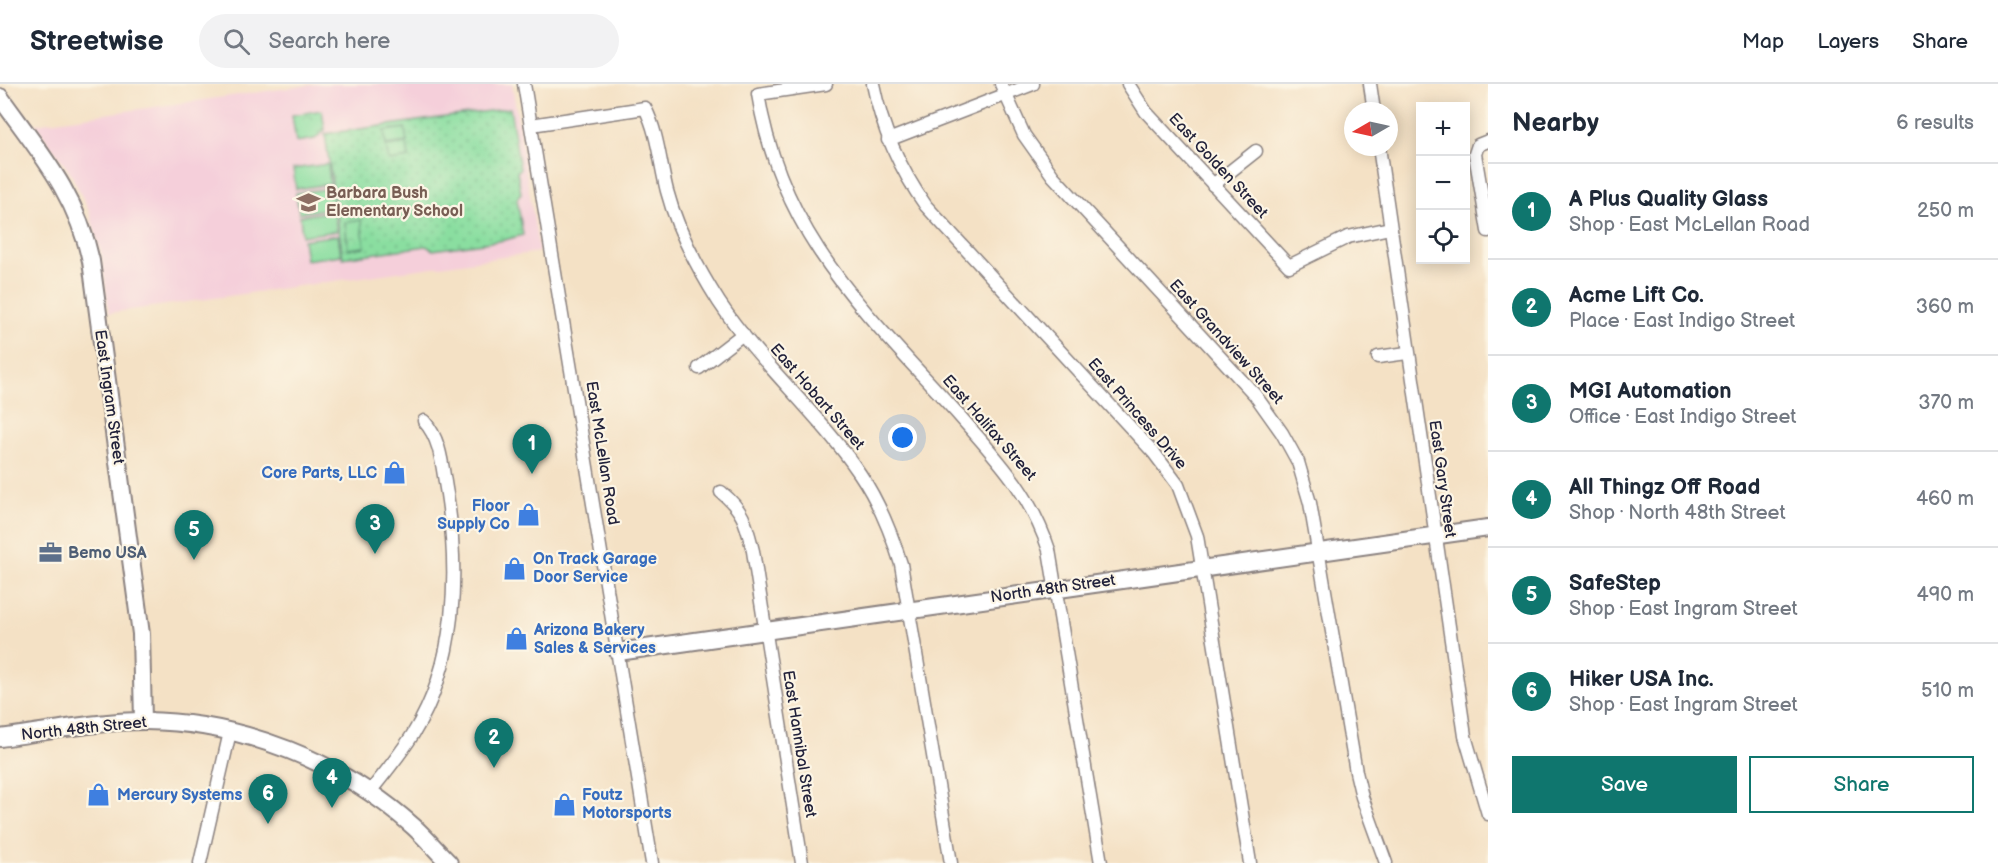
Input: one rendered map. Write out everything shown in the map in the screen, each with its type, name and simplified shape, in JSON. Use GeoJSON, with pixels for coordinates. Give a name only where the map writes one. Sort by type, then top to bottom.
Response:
{"type":"FeatureCollection","features":[{"type":"Feature","properties":{"kind":"street","name":"East McLellan Road"},"geometry":{"type":"LineString","coordinates":[[524,84],[652,863]]}},
{"type":"Feature","properties":{"kind":"street","name":"East Halifax Street"},"geometry":{"type":"LineString","coordinates":[[826,84],[758,94],[778,174],[814,247],[854,298],[1016,482],[1040,522],[1049,550],[1056,588],[1101,863]]}},
{"type":"Feature","properties":{"kind":"street","name":"East Princess Drive"},"geometry":{"type":"LineString","coordinates":[[873,84],[888,140],[900,165],[926,206],[1154,453],[1178,485],[1197,536],[1250,863]]}},
{"type":"Feature","properties":{"kind":"street"},"geometry":{"type":"LineString","coordinates":[[888,140],[1003,90],[1033,84]]}},
{"type":"Feature","properties":{"kind":"street","name":"East Golden Street"},"geometry":{"type":"LineString","coordinates":[[1128,84],[1146,112],[1289,266],[1348,237],[1390,228]]}},
{"type":"Feature","properties":{"kind":"street"},"geometry":{"type":"LineString","coordinates":[[1370,84],[1373,102]]}},
{"type":"Feature","properties":{"kind":"street","name":"East Grandview Street"},"geometry":{"type":"LineString","coordinates":[[1003,90],[1024,135],[1053,176],[1266,408],[1298,462],[1319,552],[1356,772],[1362,797],[1386,863]]}},
{"type":"Feature","properties":{"kind":"street","name":"East Ingram Street"},"geometry":{"type":"LineString","coordinates":[[0,98],[56,175],[72,202],[88,250],[140,624],[144,663],[143,721]]}},
{"type":"Feature","properties":{"kind":"street","name":"East Hobart Street"},"geometry":{"type":"LineString","coordinates":[[531,125],[645,108],[652,121],[668,194],[680,227],[718,300],[762,360],[823,425],[860,474],[891,530],[910,609],[951,863]]}},
{"type":"Feature","properties":{"kind":"street"},"geometry":{"type":"LineString","coordinates":[[1488,141],[1478,145],[1475,154],[1488,231]]}},
{"type":"Feature","properties":{"kind":"street"},"geometry":{"type":"LineString","coordinates":[[1213,185],[1256,151]]}},
{"type":"Feature","properties":{"kind":"street","name":"East Gary Street"},"geometry":{"type":"LineString","coordinates":[[1380,156],[1407,353],[1465,736],[1488,814]]}},
{"type":"Feature","properties":{"kind":"street"},"geometry":{"type":"LineString","coordinates":[[699,368],[742,334]]}},
{"type":"Feature","properties":{"kind":"street"},"geometry":{"type":"LineString","coordinates":[[1378,357],[1407,353]]}},
{"type":"Feature","properties":{"kind":"street"},"geometry":{"type":"LineString","coordinates":[[369,793],[413,734],[429,704],[447,638],[453,603],[455,565],[451,518],[439,445],[434,431],[424,421]]}},
{"type":"Feature","properties":{"kind":"street","name":"East Hannibal Street"},"geometry":{"type":"LineString","coordinates":[[721,492],[737,506],[746,522],[802,863]]}},
{"type":"Feature","properties":{"kind":"street","name":"North 48th Street"},"geometry":{"type":"LineString","coordinates":[[618,652],[1488,528]]}},
{"type":"Feature","properties":{"kind":"street","name":"North 48th Street"},"geometry":{"type":"LineString","coordinates":[[0,738],[143,721],[183,724],[230,732],[267,742],[314,761],[369,793],[414,827],[449,863]]}},
{"type":"Feature","properties":{"kind":"street"},"geometry":{"type":"LineString","coordinates":[[200,863],[230,732]]}},
{"type":"Feature","properties":{"kind":"shaded area","name":"Barbara Bush Elementary School"},"geometry":{"type":"Polygon","coordinates":[[[316,84],[512,84],[539,252],[109,313],[101,253],[89,211],[71,174],[35,124],[316,84]]]}},
{"type":"Feature","properties":{"kind":"green space"},"geometry":{"type":"Polygon","coordinates":[[[510,108],[520,169],[517,172],[521,193],[517,199],[523,235],[505,240],[433,250],[426,246],[343,258],[325,134],[510,108]]]}},
{"type":"Feature","properties":{"kind":"green space"},"geometry":{"type":"Polygon","coordinates":[[[322,110],[325,130],[315,139],[296,142],[292,115],[322,110]]]}},
{"type":"Feature","properties":{"kind":"green space"},"geometry":{"type":"Polygon","coordinates":[[[405,128],[407,142],[386,145],[384,131],[405,128]]]}},
{"type":"Feature","properties":{"kind":"green space"},"geometry":{"type":"Polygon","coordinates":[[[407,144],[409,158],[389,161],[386,147],[407,144]]]}},
{"type":"Feature","properties":{"kind":"green space"},"geometry":{"type":"Polygon","coordinates":[[[328,164],[330,184],[296,189],[293,169],[328,164]]]}},
{"type":"Feature","properties":{"kind":"green space"},"geometry":{"type":"Polygon","coordinates":[[[331,188],[334,208],[299,213],[296,193],[331,188]]]}},
{"type":"Feature","properties":{"kind":"green space"},"geometry":{"type":"Polygon","coordinates":[[[334,211],[337,231],[302,236],[300,216],[334,211]]]}},
{"type":"Feature","properties":{"kind":"green space"},"geometry":{"type":"Polygon","coordinates":[[[361,220],[365,247],[348,249],[345,222],[361,220]]]}},
{"type":"Feature","properties":{"kind":"green space"},"geometry":{"type":"Polygon","coordinates":[[[338,235],[341,255],[306,260],[303,240],[338,235]]]}},
{"type":"Feature","properties":{"kind":"place","name":"Barbara Bush Elementary School"},"geometry":{"type":"Point","coordinates":[308,202]}},
{"type":"Feature","properties":{"kind":"place","name":"Core Parts, LLC"},"geometry":{"type":"Point","coordinates":[395,473]}},
{"type":"Feature","properties":{"kind":"place","name":"A Plus Quality Glass"},"geometry":{"type":"Point","coordinates":[532,474]}},
{"type":"Feature","properties":{"kind":"place","name":"Floor Supply Co"},"geometry":{"type":"Point","coordinates":[528,515]}},
{"type":"Feature","properties":{"kind":"place","name":"Bemo USA"},"geometry":{"type":"Point","coordinates":[50,553]}},
{"type":"Feature","properties":{"kind":"place","name":"MGI Automation"},"geometry":{"type":"Point","coordinates":[375,554]}},
{"type":"Feature","properties":{"kind":"place","name":"SafeStep"},"geometry":{"type":"Point","coordinates":[194,560]}},
{"type":"Feature","properties":{"kind":"place","name":"On Track Garage Door Service"},"geometry":{"type":"Point","coordinates":[515,568]}},
{"type":"Feature","properties":{"kind":"place","name":"Arizona Bakery Sales & Services"},"geometry":{"type":"Point","coordinates":[516,639]}},
{"type":"Feature","properties":{"kind":"place","name":"Acme Lift Co."},"geometry":{"type":"Point","coordinates":[494,768]}},
{"type":"Feature","properties":{"kind":"place","name":"Mercury Systems"},"geometry":{"type":"Point","coordinates":[99,795]}},
{"type":"Feature","properties":{"kind":"place","name":"Foutz Motorsports"},"geometry":{"type":"Point","coordinates":[564,804]}},
{"type":"Feature","properties":{"kind":"place","name":"All Thingz Off Road"},"geometry":{"type":"Point","coordinates":[332,808]}},
{"type":"Feature","properties":{"kind":"place","name":"Hiker USA Inc."},"geometry":{"type":"Point","coordinates":[268,824]}}]}
